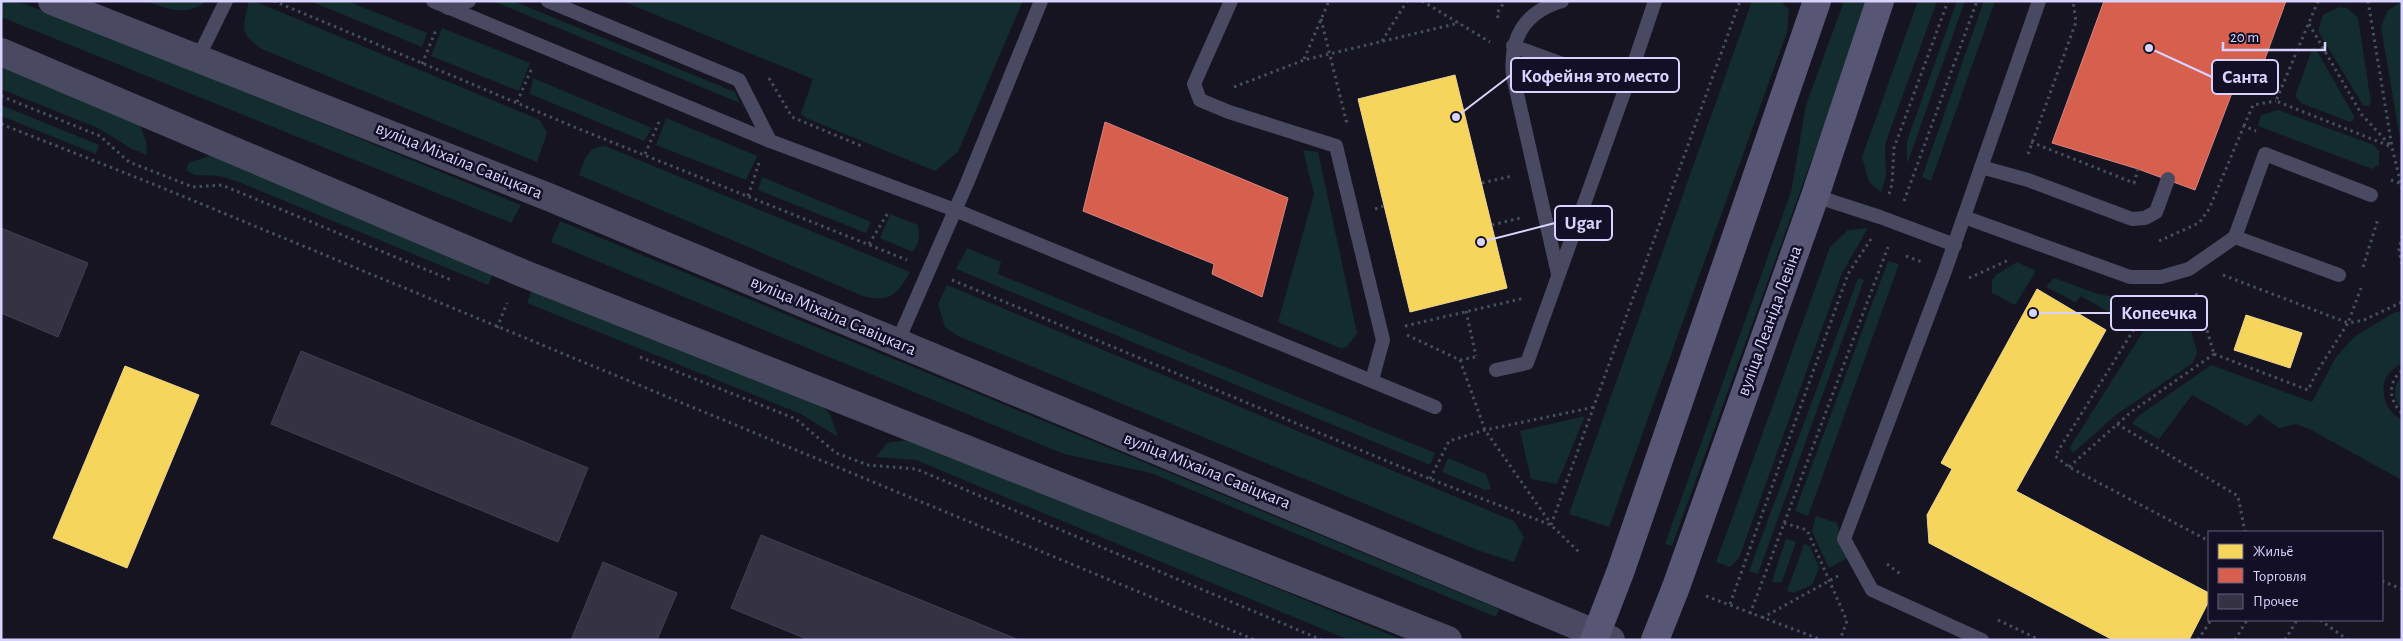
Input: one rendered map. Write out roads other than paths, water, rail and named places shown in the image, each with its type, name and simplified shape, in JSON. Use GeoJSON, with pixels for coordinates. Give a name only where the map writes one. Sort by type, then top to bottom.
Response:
{"type":"FeatureCollection","features":[{"type":"Feature","properties":{"kind":"main road"},"geometry":{"type":"LineString","coordinates":[[1600,638],[1621,570],[1817,1]]}},
{"type":"Feature","properties":{"kind":"main road","name":"вуліца Леаніда Левіна"},"geometry":{"type":"LineString","coordinates":[[1655,640],[1676,587],[1814,196],[1880,1]]}},
{"type":"Feature","properties":{"kind":"street","name":"вуліца Міхаіла Савіцкага"},"geometry":{"type":"LineString","coordinates":[[52,1],[551,198],[1600,638]]}},
{"type":"Feature","properties":{"kind":"street"},"geometry":{"type":"LineString","coordinates":[[1,52],[522,273],[1448,640]]}},
{"type":"Feature","properties":{"kind":"lane"},"geometry":{"type":"LineString","coordinates":[[198,58],[226,1]]}},
{"type":"Feature","properties":{"kind":"lane"},"geometry":{"type":"LineString","coordinates":[[433,1],[770,141],[955,210],[1435,407]]}},
{"type":"Feature","properties":{"kind":"lane"},"geometry":{"type":"LineString","coordinates":[[448,8],[469,1]]}},
{"type":"Feature","properties":{"kind":"lane"},"geometry":{"type":"LineString","coordinates":[[548,1],[739,80],[770,141]]}},
{"type":"Feature","properties":{"kind":"lane"},"geometry":{"type":"LineString","coordinates":[[897,343],[955,210],[1040,1]]}},
{"type":"Feature","properties":{"kind":"lane"},"geometry":{"type":"LineString","coordinates":[[1231,1],[1194,84],[1200,100],[1229,112],[1336,146],[1383,340],[1372,380]]}},
{"type":"Feature","properties":{"kind":"lane"},"geometry":{"type":"LineString","coordinates":[[1559,275],[1513,76],[1511,60],[1514,46],[1521,30],[1530,17],[1544,8],[1562,1]]}},
{"type":"Feature","properties":{"kind":"lane"},"geometry":{"type":"LineString","coordinates":[[1496,370],[1527,363],[1655,1]]}},
{"type":"Feature","properties":{"kind":"lane"},"geometry":{"type":"LineString","coordinates":[[1982,640],[1872,590],[1844,539],[1955,245],[2039,1]]}},
{"type":"Feature","properties":{"kind":"lane"},"geometry":{"type":"LineString","coordinates":[[1514,46],[1626,87]]}},
{"type":"Feature","properties":{"kind":"lane"},"geometry":{"type":"LineString","coordinates":[[1964,217],[2130,277],[2161,277],[2189,269],[2235,237],[2265,154],[2371,195]]}},
{"type":"Feature","properties":{"kind":"lane"},"geometry":{"type":"LineString","coordinates":[[1981,167],[2028,180],[2132,220],[2145,218],[2156,212],[2168,179]]}},
{"type":"Feature","properties":{"kind":"lane"},"geometry":{"type":"LineString","coordinates":[[1814,196],[1896,222],[1955,245]]}},
{"type":"Feature","properties":{"kind":"lane"},"geometry":{"type":"LineString","coordinates":[[2235,237],[2339,275]]}},
{"type":"Feature","properties":{"kind":"place","name":"Санта"},"geometry":{"type":"Point","coordinates":[2149,48]}},
{"type":"Feature","properties":{"kind":"place","name":"Кофейня это место"},"geometry":{"type":"Point","coordinates":[1456,117]}},
{"type":"Feature","properties":{"kind":"place","name":"Ugar"},"geometry":{"type":"Point","coordinates":[1481,242]}},
{"type":"Feature","properties":{"kind":"place","name":"Копеечка"},"geometry":{"type":"Point","coordinates":[2033,313]}}]}
